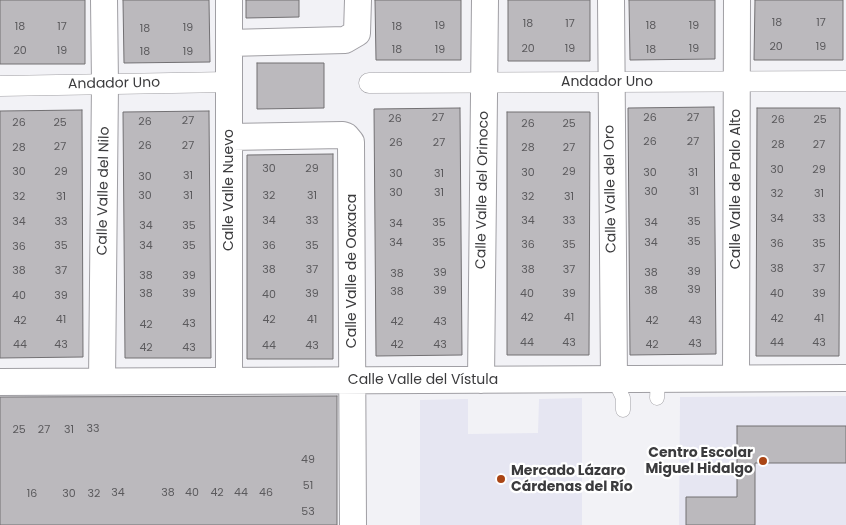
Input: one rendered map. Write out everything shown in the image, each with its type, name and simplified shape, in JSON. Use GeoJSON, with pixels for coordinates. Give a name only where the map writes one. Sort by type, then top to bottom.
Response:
{"type":"FeatureCollection","features":[{"type":"Feature","properties":{"kind":"street","name":"Calle Valle del Nilo"},"geometry":{"type":"LineString","coordinates":[[102,381],[104,0]]}},
{"type":"Feature","properties":{"kind":"street","name":"Calle Valle Nuevo"},"geometry":{"type":"LineString","coordinates":[[229,0],[229,381]]}},
{"type":"Feature","properties":{"kind":"street"},"geometry":{"type":"LineString","coordinates":[[229,44],[345,40],[355,35],[358,29],[358,0]]}},
{"type":"Feature","properties":{"kind":"street","name":"Calle Valle del Orinoco"},"geometry":{"type":"LineString","coordinates":[[481,380],[485,0]]}},
{"type":"Feature","properties":{"kind":"street","name":"Calle Valle del Oro"},"geometry":{"type":"LineString","coordinates":[[611,0],[610,82],[614,379]]}},
{"type":"Feature","properties":{"kind":"street","name":"Calle Valle de Palo Alto"},"geometry":{"type":"LineString","coordinates":[[736,378],[737,0]]}},
{"type":"Feature","properties":{"kind":"street","name":"Andador Uno"},"geometry":{"type":"LineString","coordinates":[[369,83],[846,81]]}},
{"type":"Feature","properties":{"kind":"street","name":"Andador Uno"},"geometry":{"type":"LineString","coordinates":[[0,86],[229,82]]}},
{"type":"Feature","properties":{"kind":"street","name":"Calle Valle de Oaxaca"},"geometry":{"type":"LineString","coordinates":[[229,137],[343,135],[349,138],[351,142],[353,525]]}},
{"type":"Feature","properties":{"kind":"street","name":"Calle Valle del Vístula"},"geometry":{"type":"LineString","coordinates":[[0,382],[614,379],[657,388],[736,378],[846,378]]}},
{"type":"Feature","properties":{"kind":"lane"},"geometry":{"type":"LineString","coordinates":[[614,379],[622,398],[623,410]]}},
{"type":"Feature","properties":{"kind":"shaded area","name":"Centro Escolar Miguel Hidalgo"},"geometry":{"type":"Polygon","coordinates":[[[846,396],[846,525],[679,525],[680,397],[846,396]]]}},
{"type":"Feature","properties":{"kind":"shaded area","name":"Mercado Lázaro Cárdenas del Río"},"geometry":{"type":"Polygon","coordinates":[[[582,398],[582,525],[420,525],[420,400],[468,399],[468,434],[538,433],[539,399],[582,398]]]}},
{"type":"Feature","properties":{"kind":"building"},"geometry":{"type":"Polygon","coordinates":[[[0,0],[85,0],[85,64],[0,64],[0,0]]]}},
{"type":"Feature","properties":{"kind":"building"},"geometry":{"type":"Polygon","coordinates":[[[123,0],[209,0],[210,62],[124,63],[123,0]]]}},
{"type":"Feature","properties":{"kind":"building"},"geometry":{"type":"Polygon","coordinates":[[[246,0],[299,0],[299,17],[246,18],[246,0]]]}},
{"type":"Feature","properties":{"kind":"building"},"geometry":{"type":"Polygon","coordinates":[[[375,0],[461,0],[461,60],[376,60],[375,0]]]}},
{"type":"Feature","properties":{"kind":"building"},"geometry":{"type":"Polygon","coordinates":[[[508,0],[590,0],[590,61],[508,61],[508,0]]]}},
{"type":"Feature","properties":{"kind":"building"},"geometry":{"type":"Polygon","coordinates":[[[629,0],[715,0],[715,59],[630,60],[629,0]]]}},
{"type":"Feature","properties":{"kind":"building"},"geometry":{"type":"Polygon","coordinates":[[[755,0],[843,0],[843,60],[754,60],[755,0]]]}},
{"type":"Feature","properties":{"kind":"building"},"geometry":{"type":"Polygon","coordinates":[[[257,63],[324,63],[324,108],[257,109],[257,63]]]}},
{"type":"Feature","properties":{"kind":"building"},"geometry":{"type":"Polygon","coordinates":[[[714,107],[716,354],[630,355],[628,108],[714,107]]]}},
{"type":"Feature","properties":{"kind":"building"},"geometry":{"type":"Polygon","coordinates":[[[460,108],[462,355],[376,356],[374,109],[460,108]]]}},
{"type":"Feature","properties":{"kind":"building"},"geometry":{"type":"Polygon","coordinates":[[[757,108],[840,108],[839,356],[756,356],[757,108]]]}},
{"type":"Feature","properties":{"kind":"building"},"geometry":{"type":"Polygon","coordinates":[[[82,110],[83,357],[0,358],[0,111],[82,110]]]}},
{"type":"Feature","properties":{"kind":"building"},"geometry":{"type":"Polygon","coordinates":[[[209,111],[211,358],[125,358],[123,112],[209,111]]]}},
{"type":"Feature","properties":{"kind":"building"},"geometry":{"type":"Polygon","coordinates":[[[507,112],[590,112],[589,355],[507,355],[507,112]]]}},
{"type":"Feature","properties":{"kind":"building"},"geometry":{"type":"Polygon","coordinates":[[[333,154],[333,359],[247,359],[247,155],[333,154]]]}},
{"type":"Feature","properties":{"kind":"building"},"geometry":{"type":"Polygon","coordinates":[[[337,396],[337,525],[0,525],[0,397],[337,396]]]}},
{"type":"Feature","properties":{"kind":"building"},"geometry":{"type":"Polygon","coordinates":[[[737,426],[846,426],[846,463],[755,463],[755,525],[686,525],[686,497],[737,497],[737,426]]]}},
{"type":"Feature","properties":{"kind":"place","name":"Centro Escolar Miguel Hidalgo"},"geometry":{"type":"Point","coordinates":[763,461]}},
{"type":"Feature","properties":{"kind":"place","name":"Mercado Lázaro Cárdenas del Río"},"geometry":{"type":"Point","coordinates":[501,479]}}]}
